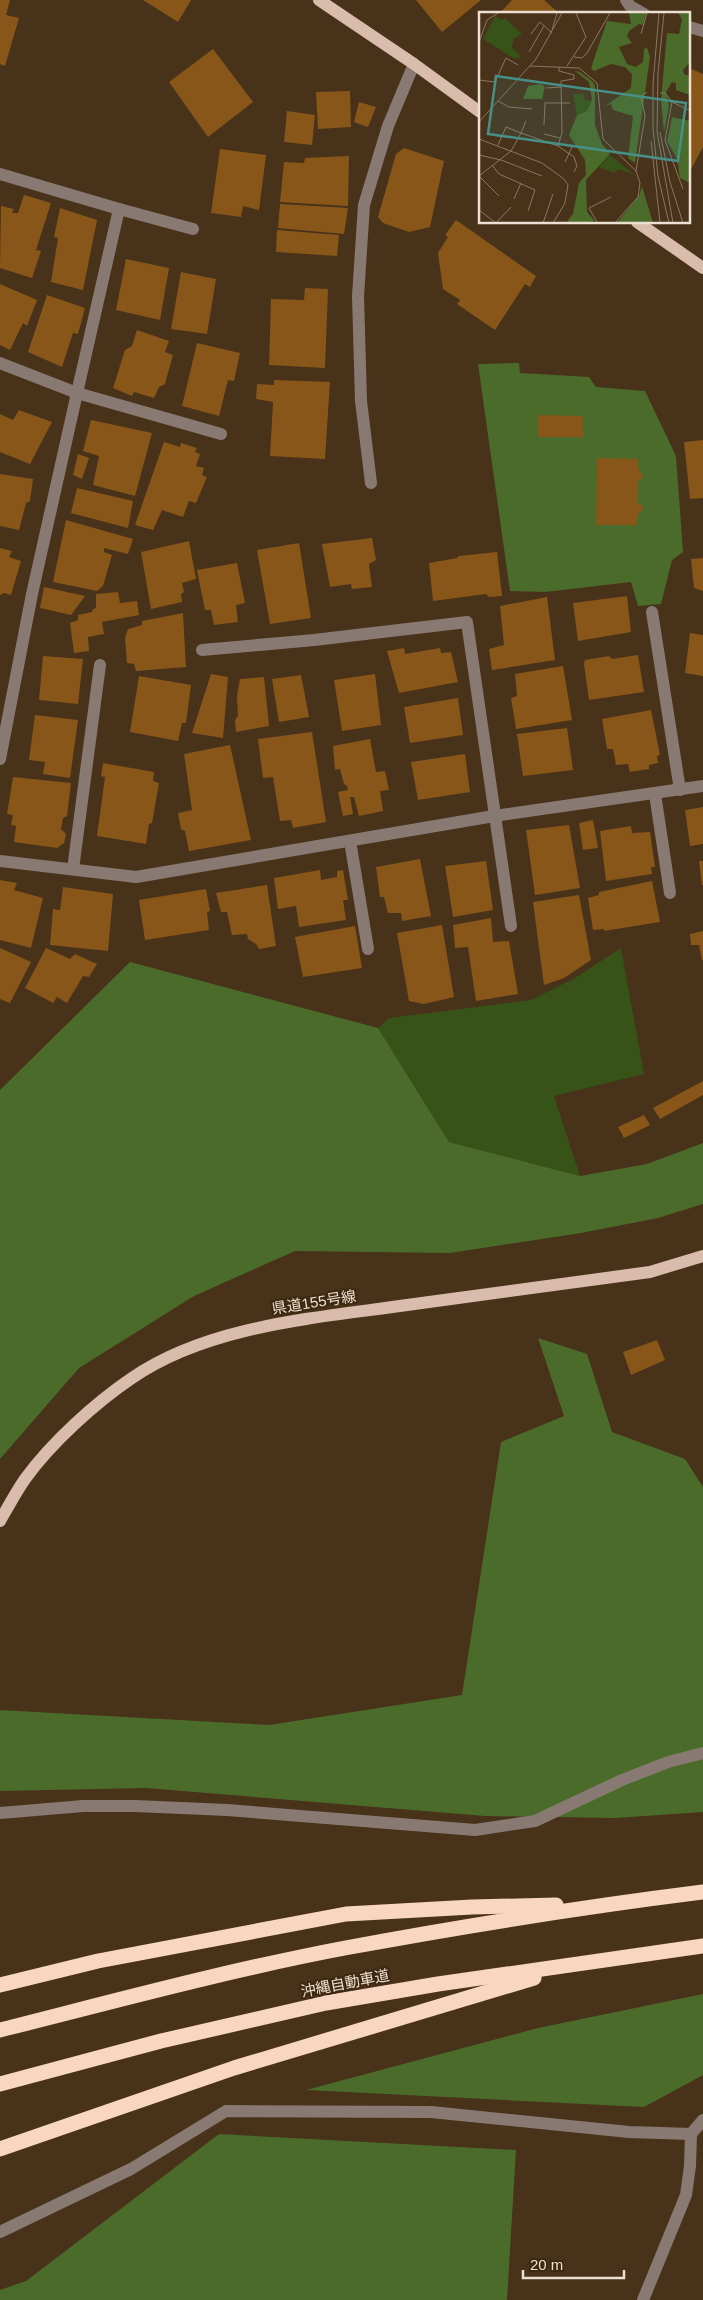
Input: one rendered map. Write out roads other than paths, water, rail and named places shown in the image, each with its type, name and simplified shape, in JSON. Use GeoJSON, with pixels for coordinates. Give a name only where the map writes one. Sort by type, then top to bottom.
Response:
{"type":"FeatureCollection","features":[{"type":"Feature","properties":{"kind":"highway"},"geometry":{"type":"LineString","coordinates":[[0,2030],[184,1983],[344,1949],[605,1905],[703,1892]]}},
{"type":"Feature","properties":{"kind":"highway"},"geometry":{"type":"LineString","coordinates":[[0,1985],[98,1961],[346,1914],[472,1907],[605,1905]]}},
{"type":"Feature","properties":{"kind":"highway","name":"沖縄自動車道"},"geometry":{"type":"LineString","coordinates":[[0,2084],[161,2041],[326,2003],[438,1984],[703,1946]]}},
{"type":"Feature","properties":{"kind":"highway"},"geometry":{"type":"LineString","coordinates":[[0,2149],[234,2068],[578,1964]]}},
{"type":"Feature","properties":{"kind":"main road"},"geometry":{"type":"LineString","coordinates":[[319,0],[414,64],[479,111]]}},
{"type":"Feature","properties":{"kind":"main road"},"geometry":{"type":"LineString","coordinates":[[640,224],[703,268]]}},
{"type":"Feature","properties":{"kind":"main road","name":"県道155号線"},"geometry":{"type":"LineString","coordinates":[[0,1521],[26,1478],[52,1447],[79,1421],[133,1377],[182,1351],[226,1337],[292,1321],[650,1272],[703,1256]]}},
{"type":"Feature","properties":{"kind":"street"},"geometry":{"type":"LineString","coordinates":[[626,0],[630,6],[640,12]]}},
{"type":"Feature","properties":{"kind":"street"},"geometry":{"type":"LineString","coordinates":[[690,27],[703,31]]}},
{"type":"Feature","properties":{"kind":"street"},"geometry":{"type":"LineString","coordinates":[[371,483],[361,401],[358,296],[364,205],[388,126],[414,64]]}},
{"type":"Feature","properties":{"kind":"street"},"geometry":{"type":"LineString","coordinates":[[0,174],[119,209],[193,228]]}},
{"type":"Feature","properties":{"kind":"street"},"geometry":{"type":"LineString","coordinates":[[0,759],[4,717],[119,209]]}},
{"type":"Feature","properties":{"kind":"street"},"geometry":{"type":"LineString","coordinates":[[0,363],[77,393],[221,434]]}},
{"type":"Feature","properties":{"kind":"street"},"geometry":{"type":"LineString","coordinates":[[652,612],[680,790]]}},
{"type":"Feature","properties":{"kind":"street"},"geometry":{"type":"LineString","coordinates":[[202,650],[314,640],[467,622],[511,926]]}},
{"type":"Feature","properties":{"kind":"street"},"geometry":{"type":"LineString","coordinates":[[73,869],[100,665]]}},
{"type":"Feature","properties":{"kind":"street"},"geometry":{"type":"LineString","coordinates":[[0,861],[136,877],[494,816],[703,786]]}},
{"type":"Feature","properties":{"kind":"street"},"geometry":{"type":"LineString","coordinates":[[654,794],[670,892]]}},
{"type":"Feature","properties":{"kind":"street"},"geometry":{"type":"LineString","coordinates":[[350,841],[368,949]]}},
{"type":"Feature","properties":{"kind":"street"},"geometry":{"type":"LineString","coordinates":[[0,1813],[82,1806],[135,1806],[227,1810],[475,1830],[535,1821],[622,1780],[668,1762],[703,1753]]}},
{"type":"Feature","properties":{"kind":"street"},"geometry":{"type":"LineString","coordinates":[[0,2232],[131,2169],[226,2111],[431,2112],[629,2132],[691,2134]]}},
{"type":"Feature","properties":{"kind":"street"},"geometry":{"type":"LineString","coordinates":[[643,2300],[686,2195],[690,2166],[691,2134],[703,2120]]}}]}
